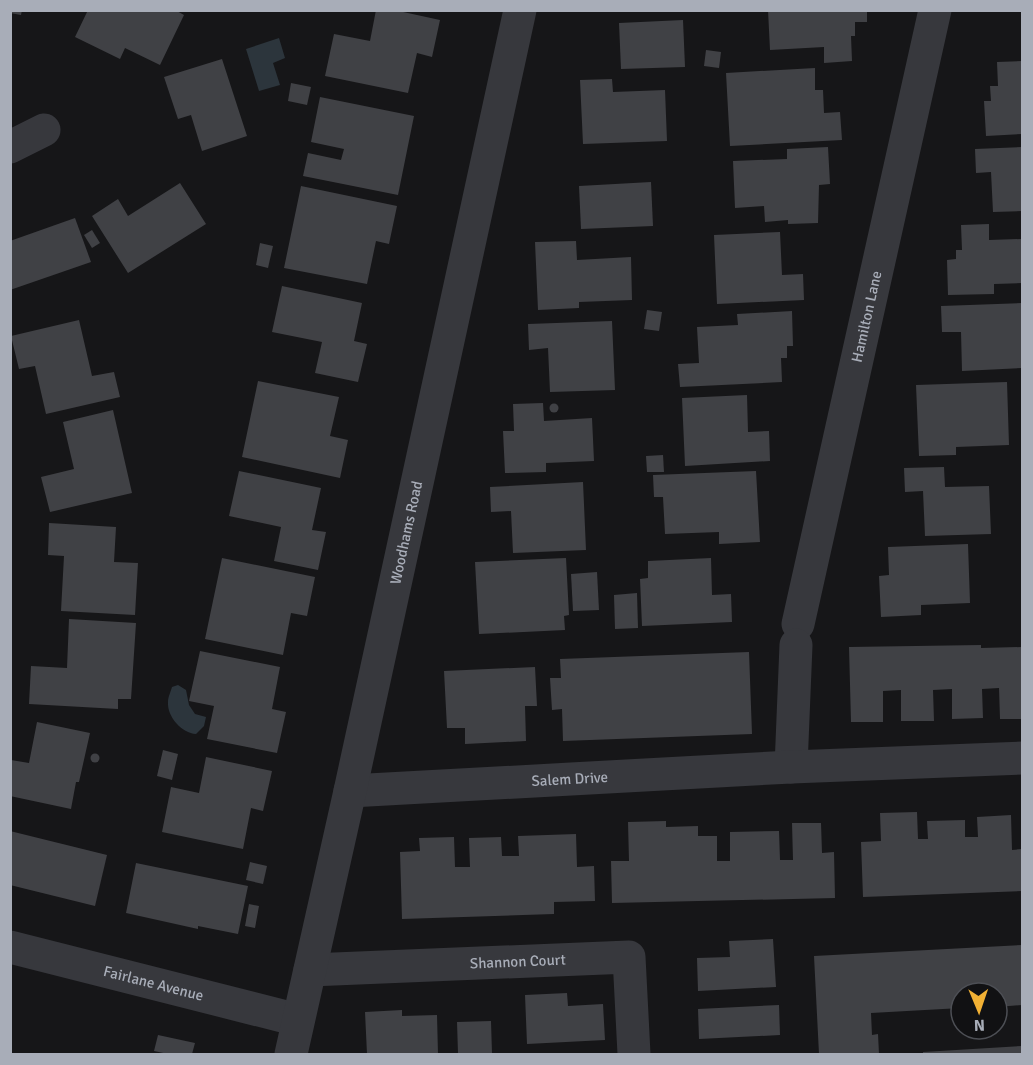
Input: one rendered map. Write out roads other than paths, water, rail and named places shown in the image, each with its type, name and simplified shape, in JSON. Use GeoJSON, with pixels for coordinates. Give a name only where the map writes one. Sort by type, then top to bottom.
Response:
{"type":"FeatureCollection","features":[{"type":"Feature","properties":{"kind":"street","name":"Woodhams Road"},"geometry":{"type":"LineString","coordinates":[[291,1054],[351,791],[520,10]]}},
{"type":"Feature","properties":{"kind":"street","name":"Hamilton Lane"},"geometry":{"type":"LineString","coordinates":[[791,767],[797,634],[935,10]]}},
{"type":"Feature","properties":{"kind":"street"},"geometry":{"type":"LineString","coordinates":[[10,147],[44,130]]}},
{"type":"Feature","properties":{"kind":"street","name":"Salem Drive"},"geometry":{"type":"LineString","coordinates":[[351,791],[791,767],[1023,758]]}},
{"type":"Feature","properties":{"kind":"street","name":"Fairlane Avenue"},"geometry":{"type":"LineString","coordinates":[[10,947],[298,1020]]}},
{"type":"Feature","properties":{"kind":"street","name":"Shannon Court"},"geometry":{"type":"LineString","coordinates":[[310,970],[629,957],[634,1054]]}}]}
